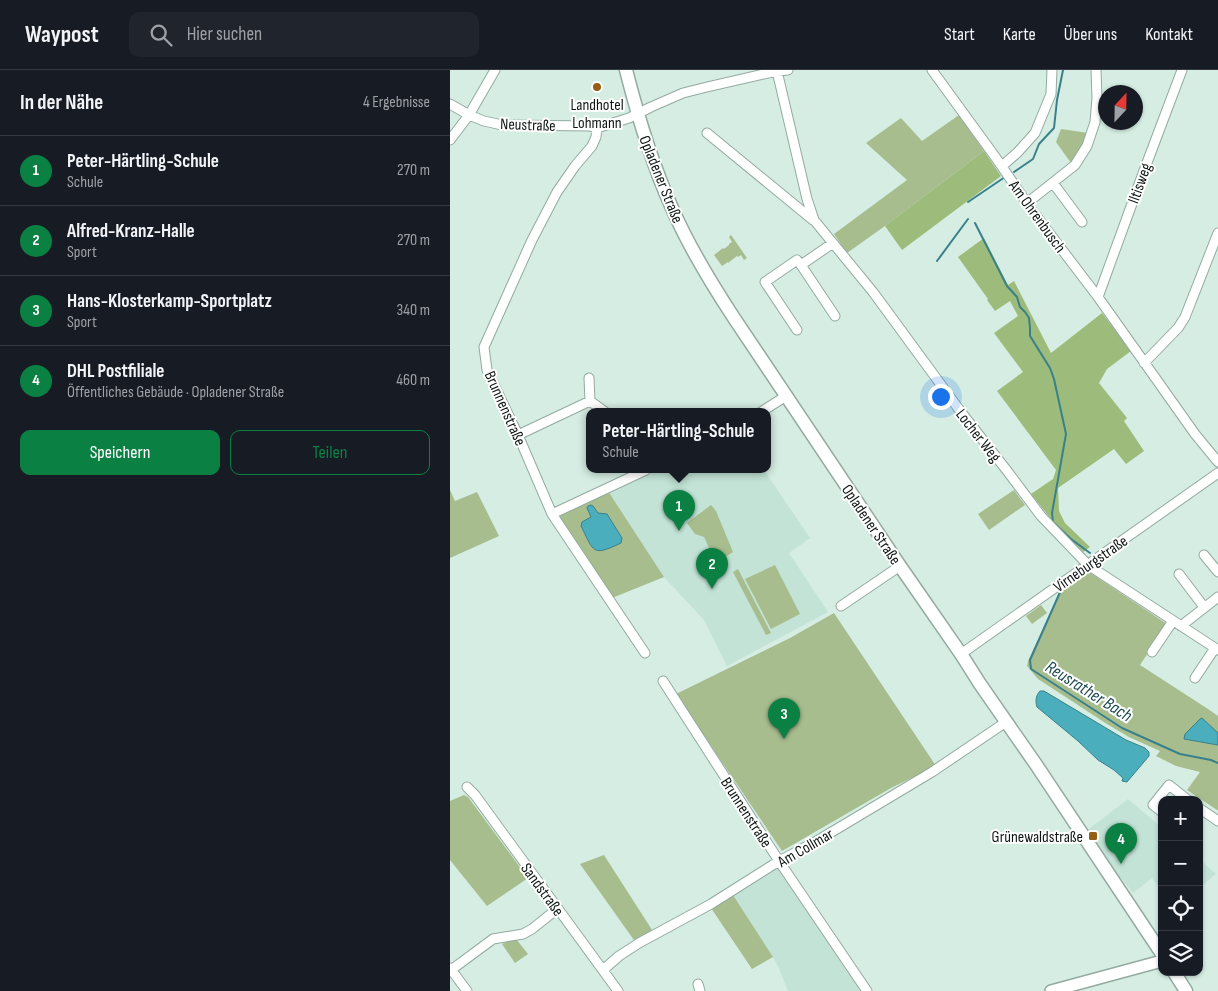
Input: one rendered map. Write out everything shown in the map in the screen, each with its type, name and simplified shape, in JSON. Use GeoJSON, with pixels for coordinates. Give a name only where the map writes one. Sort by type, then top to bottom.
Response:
{"type":"FeatureCollection","features":[{"type":"Feature","properties":{"kind":"main road","name":"Opladener Straße"},"geometry":{"type":"LineString","coordinates":[[626,70],[637,115],[658,176],[672,210],[714,288],[1158,948]]}},
{"type":"Feature","properties":{"kind":"main road"},"geometry":{"type":"LineString","coordinates":[[1177,976],[1186,991]]}},
{"type":"Feature","properties":{"kind":"street"},"geometry":{"type":"LineString","coordinates":[[450,140],[470,115],[495,70]]}},
{"type":"Feature","properties":{"kind":"street","name":"Neustraße"},"geometry":{"type":"LineString","coordinates":[[450,104],[484,121],[502,125],[589,126],[597,128],[637,115],[683,93],[707,86],[788,70]]}},
{"type":"Feature","properties":{"kind":"street","name":"Am Ohrenbusch"},"geometry":{"type":"LineString","coordinates":[[932,70],[1027,203],[1098,297],[1195,434],[1218,462]]}},
{"type":"Feature","properties":{"kind":"street"},"geometry":{"type":"LineString","coordinates":[[1002,166],[1035,133],[1051,94],[1052,70]]}},
{"type":"Feature","properties":{"kind":"street"},"geometry":{"type":"LineString","coordinates":[[1027,203],[1075,165],[1089,144],[1095,122],[1097,98],[1096,70]]}},
{"type":"Feature","properties":{"kind":"street","name":"Iltisweg"},"geometry":{"type":"LineString","coordinates":[[1098,297],[1182,70]]}},
{"type":"Feature","properties":{"kind":"street","name":"Locher Weg"},"geometry":{"type":"LineString","coordinates":[[777,71],[814,220]]}},
{"type":"Feature","properties":{"kind":"street","name":"Brunnenstraße"},"geometry":{"type":"LineString","coordinates":[[597,128],[592,146],[556,192],[532,240],[484,347],[487,370],[518,435],[552,514],[645,653]]}},
{"type":"Feature","properties":{"kind":"street","name":"Locher Weg"},"geometry":{"type":"LineString","coordinates":[[707,133],[814,220],[873,292],[961,412],[1041,516],[1088,565],[1216,649],[1195,678]]}},
{"type":"Feature","properties":{"kind":"street"},"geometry":{"type":"LineString","coordinates":[[1053,183],[1082,222]]}},
{"type":"Feature","properties":{"kind":"street"},"geometry":{"type":"LineString","coordinates":[[1144,363],[1178,328],[1185,317],[1218,233]]}},
{"type":"Feature","properties":{"kind":"street"},"geometry":{"type":"LineString","coordinates":[[801,265],[833,243]]}},
{"type":"Feature","properties":{"kind":"street"},"geometry":{"type":"LineString","coordinates":[[797,330],[765,282],[797,260],[835,316]]}},
{"type":"Feature","properties":{"kind":"street"},"geometry":{"type":"LineString","coordinates":[[589,378],[590,401]]}},
{"type":"Feature","properties":{"kind":"street"},"geometry":{"type":"LineString","coordinates":[[768,408],[786,396]]}},
{"type":"Feature","properties":{"kind":"street"},"geometry":{"type":"LineString","coordinates":[[518,435],[590,401]]}},
{"type":"Feature","properties":{"kind":"street"},"geometry":{"type":"LineString","coordinates":[[590,401],[600,408]]}},
{"type":"Feature","properties":{"kind":"street"},"geometry":{"type":"LineString","coordinates":[[552,514],[640,473]]}},
{"type":"Feature","properties":{"kind":"street","name":"Virneburgstraße"},"geometry":{"type":"LineString","coordinates":[[961,654],[1218,473]]}},
{"type":"Feature","properties":{"kind":"street"},"geometry":{"type":"LineString","coordinates":[[1204,555],[1218,570]]}},
{"type":"Feature","properties":{"kind":"street"},"geometry":{"type":"LineString","coordinates":[[841,606],[900,566]]}},
{"type":"Feature","properties":{"kind":"street"},"geometry":{"type":"LineString","coordinates":[[1179,574],[1204,607]]}},
{"type":"Feature","properties":{"kind":"street"},"geometry":{"type":"LineString","coordinates":[[1181,626],[1218,597]]}},
{"type":"Feature","properties":{"kind":"street"},"geometry":{"type":"LineString","coordinates":[[1152,652],[1173,621]]}},
{"type":"Feature","properties":{"kind":"street","name":"Brunnenstraße"},"geometry":{"type":"LineString","coordinates":[[663,681],[779,861],[867,991]]}},
{"type":"Feature","properties":{"kind":"street","name":"Am Collmar"},"geometry":{"type":"LineString","coordinates":[[603,970],[619,956],[639,943],[711,904],[779,861],[815,842],[936,769],[1006,722]]}},
{"type":"Feature","properties":{"kind":"street"},"geometry":{"type":"LineString","coordinates":[[1160,796],[1169,785],[1180,796]]}},
{"type":"Feature","properties":{"kind":"street","name":"Sandstraße"},"geometry":{"type":"LineString","coordinates":[[467,787],[475,795],[618,991]]}},
{"type":"Feature","properties":{"kind":"street"},"geometry":{"type":"LineString","coordinates":[[1158,799],[1153,805],[1158,809]]}},
{"type":"Feature","properties":{"kind":"street"},"geometry":{"type":"LineString","coordinates":[[1203,811],[1218,820]]}},
{"type":"Feature","properties":{"kind":"street"},"geometry":{"type":"LineString","coordinates":[[467,991],[451,969],[493,940],[523,934],[532,929],[557,909]]}},
{"type":"Feature","properties":{"kind":"street"},"geometry":{"type":"LineString","coordinates":[[1051,991],[1158,962]]}},
{"type":"Feature","properties":{"kind":"shaded area"},"geometry":{"type":"Polygon","coordinates":[[[645,473],[766,473],[810,538],[789,553],[828,612],[727,666],[704,620],[664,577],[608,491],[645,473]]]}},
{"type":"Feature","properties":{"kind":"shaded area"},"geometry":{"type":"Polygon","coordinates":[[[1128,799],[1158,825],[1158,886],[1152,878],[1133,893],[1085,832],[1128,799]]]}},
{"type":"Feature","properties":{"kind":"shaded area"},"geometry":{"type":"Polygon","coordinates":[[[1203,863],[1216,874],[1203,885],[1203,863]]]}},
{"type":"Feature","properties":{"kind":"shaded area"},"geometry":{"type":"Polygon","coordinates":[[[779,867],[861,991],[788,991],[773,957],[733,895],[779,867]]]}},
{"type":"Feature","properties":{"kind":"green space"},"geometry":{"type":"Polygon","coordinates":[[[959,115],[984,151],[847,253],[834,234],[907,180],[866,143],[901,118],[922,141],[959,115]]]}},
{"type":"Feature","properties":{"kind":"green space"},"geometry":{"type":"Polygon","coordinates":[[[1061,129],[1088,133],[1086,141],[1071,163],[1056,142],[1061,129]]]}},
{"type":"Feature","properties":{"kind":"green space"},"geometry":{"type":"Polygon","coordinates":[[[984,151],[1001,176],[902,250],[885,226],[984,151]]]}},
{"type":"Feature","properties":{"kind":"green space"},"geometry":{"type":"Polygon","coordinates":[[[731,235],[747,258],[744,260],[741,255],[737,256],[722,266],[714,255],[732,242],[729,237],[731,235]]]}},
{"type":"Feature","properties":{"kind":"green space"},"geometry":{"type":"Polygon","coordinates":[[[984,238],[1008,285],[1014,281],[1051,353],[1102,313],[1131,351],[1107,369],[1099,383],[1127,418],[1124,421],[1144,451],[1126,464],[1114,449],[1058,488],[1059,511],[1065,523],[1090,547],[1083,552],[1051,519],[1031,494],[1053,479],[1056,470],[997,391],[1023,372],[994,333],[1018,316],[1010,301],[995,311],[958,257],[984,238]]]}},
{"type":"Feature","properties":{"kind":"green space"},"geometry":{"type":"Polygon","coordinates":[[[450,490],[455,501],[477,492],[499,536],[450,558],[450,490]]]}},
{"type":"Feature","properties":{"kind":"green space"},"geometry":{"type":"Polygon","coordinates":[[[1014,490],[1025,505],[989,530],[978,514],[1014,490]]]}},
{"type":"Feature","properties":{"kind":"green space"},"geometry":{"type":"Polygon","coordinates":[[[608,491],[664,577],[612,598],[559,518],[561,513],[608,491]]]}},
{"type":"Feature","properties":{"kind":"green space"},"geometry":{"type":"Polygon","coordinates":[[[711,505],[716,511],[733,552],[716,563],[704,537],[695,534],[687,523],[711,505]]]}},
{"type":"Feature","properties":{"kind":"green space"},"geometry":{"type":"Polygon","coordinates":[[[775,565],[800,614],[771,629],[745,579],[775,565]]]}},
{"type":"Feature","properties":{"kind":"green space"},"geometry":{"type":"Polygon","coordinates":[[[738,569],[771,633],[766,635],[733,572],[738,569]]]}},
{"type":"Feature","properties":{"kind":"green space"},"geometry":{"type":"Polygon","coordinates":[[[1086,570],[1167,624],[1140,665],[1218,716],[1218,810],[1203,801],[1203,796],[1196,796],[1187,790],[1200,772],[1176,766],[1156,756],[1160,751],[1129,737],[1107,724],[1038,679],[1027,666],[1061,589],[1086,570]]]}},
{"type":"Feature","properties":{"kind":"green space"},"geometry":{"type":"Polygon","coordinates":[[[1041,605],[1047,613],[1032,624],[1026,616],[1041,605]]]}},
{"type":"Feature","properties":{"kind":"green space"},"geometry":{"type":"Polygon","coordinates":[[[834,613],[936,766],[891,788],[782,851],[676,694],[790,638],[834,613]]]}},
{"type":"Feature","properties":{"kind":"green space"},"geometry":{"type":"Polygon","coordinates":[[[464,795],[468,797],[528,878],[487,906],[450,860],[450,801],[464,795]]]}},
{"type":"Feature","properties":{"kind":"green space"},"geometry":{"type":"Polygon","coordinates":[[[604,855],[654,933],[636,943],[580,864],[604,855]]]}},
{"type":"Feature","properties":{"kind":"green space"},"geometry":{"type":"Polygon","coordinates":[[[733,895],[773,957],[752,969],[711,908],[733,895]]]}},
{"type":"Feature","properties":{"kind":"green space"},"geometry":{"type":"Polygon","coordinates":[[[516,939],[528,954],[515,963],[502,944],[516,939]]]}},
{"type":"Feature","properties":{"kind":"water"},"geometry":{"type":"Polygon","coordinates":[[[591,505],[598,513],[607,514],[622,538],[621,543],[604,550],[595,550],[581,526],[582,522],[591,517],[587,508],[591,505]]]}},
{"type":"Feature","properties":{"kind":"water"},"geometry":{"type":"Polygon","coordinates":[[[1040,691],[1044,691],[1126,740],[1145,748],[1149,752],[1149,756],[1127,782],[1122,781],[1123,778],[1114,770],[1098,760],[1037,707],[1036,698],[1040,691]]]}},
{"type":"Feature","properties":{"kind":"water"},"geometry":{"type":"Polygon","coordinates":[[[1202,718],[1218,733],[1218,745],[1184,739],[1185,734],[1202,718]]]}},
{"type":"Feature","properties":{"kind":"waterway","name":"Reusrather Bach"},"geometry":{"type":"LineString","coordinates":[[1014,172],[1033,159],[1039,144],[1054,128],[1063,70]]}},
{"type":"Feature","properties":{"kind":"waterway","name":"Reusrather Bach"},"geometry":{"type":"LineString","coordinates":[[968,202],[1005,177]]}},
{"type":"Feature","properties":{"kind":"waterway"},"geometry":{"type":"LineString","coordinates":[[937,261],[968,219]]}},
{"type":"Feature","properties":{"kind":"waterway","name":"Reusrather Bach"},"geometry":{"type":"LineString","coordinates":[[975,223],[1007,286],[1017,297],[1020,307],[1029,318],[1030,336],[1050,368],[1054,379],[1066,434],[1052,513],[1053,522],[1090,553]]}},
{"type":"Feature","properties":{"kind":"waterway","name":"Reusrather Bach"},"geometry":{"type":"LineString","coordinates":[[1088,570],[1061,590],[1030,660],[1031,669],[1122,728],[1180,754],[1218,763]]}},
{"type":"Feature","properties":{"kind":"place","name":"Landhotel Lohmann"},"geometry":{"type":"Point","coordinates":[597,87]}},
{"type":"Feature","properties":{"kind":"place","name":"Peter-Härtling-Schule"},"geometry":{"type":"Point","coordinates":[679,531]}},
{"type":"Feature","properties":{"kind":"place","name":"Alfred-Kranz-Halle"},"geometry":{"type":"Point","coordinates":[712,589]}},
{"type":"Feature","properties":{"kind":"place","name":"Hans-Klosterkamp-Sportplatz"},"geometry":{"type":"Point","coordinates":[784,739]}},
{"type":"Feature","properties":{"kind":"place","name":"Grünewaldstraße"},"geometry":{"type":"Point","coordinates":[1093,836]}},
{"type":"Feature","properties":{"kind":"place","name":"DHL Postfiliale"},"geometry":{"type":"Point","coordinates":[1121,864]}}]}
